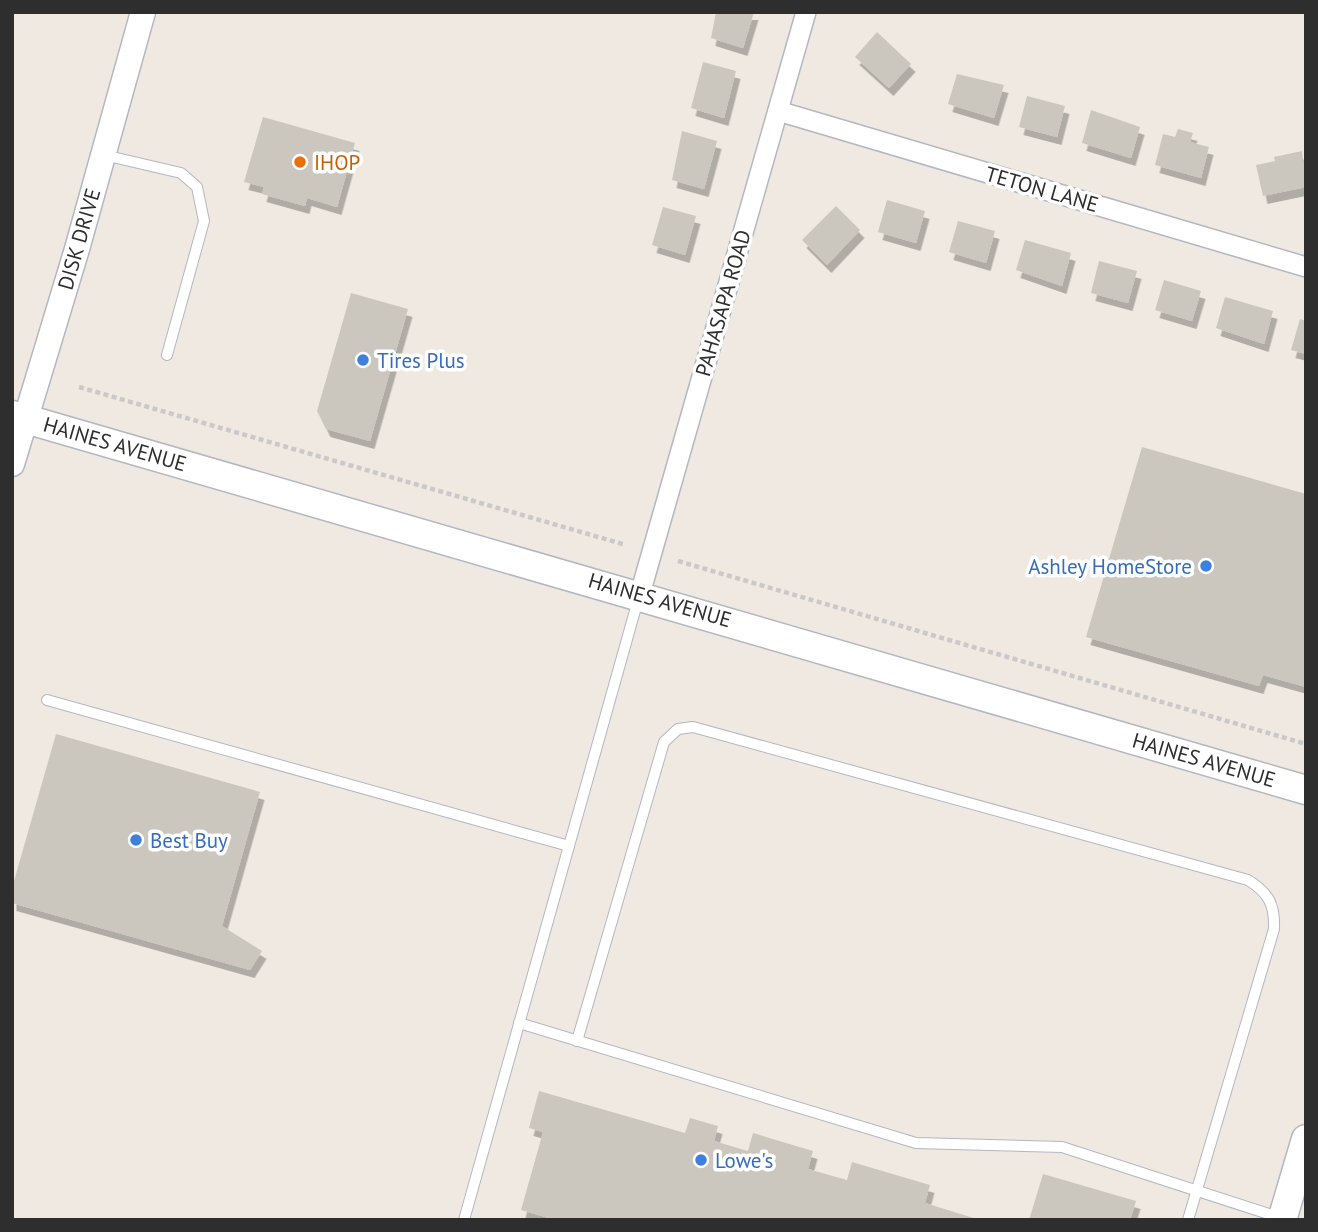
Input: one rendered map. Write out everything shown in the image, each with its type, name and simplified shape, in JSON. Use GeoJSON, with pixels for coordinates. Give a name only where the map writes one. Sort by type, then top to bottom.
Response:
{"type":"FeatureCollection","features":[{"type":"Feature","properties":{"kind":"main road","name":"HAINES AVENUE"},"geometry":{"type":"LineString","coordinates":[[19,417],[640,594],[1306,790]]}},
{"type":"Feature","properties":{"kind":"main road"},"geometry":{"type":"LineString","coordinates":[[1283,1219],[1306,1139]]}},
{"type":"Feature","properties":{"kind":"street","name":"DISK DRIVE"},"geometry":{"type":"LineString","coordinates":[[12,464],[19,417],[104,155],[142,12]]}},
{"type":"Feature","properties":{"kind":"street","name":"PAHASAPA ROAD"},"geometry":{"type":"LineString","coordinates":[[640,594],[806,12]]}},
{"type":"Feature","properties":{"kind":"street","name":"TETON LANE"},"geometry":{"type":"LineString","coordinates":[[778,111],[1306,267]]}},
{"type":"Feature","properties":{"kind":"lane"},"geometry":{"type":"LineString","coordinates":[[104,155],[181,173],[197,187],[204,221],[167,355]]}},
{"type":"Feature","properties":{"kind":"lane"},"geometry":{"type":"LineString","coordinates":[[464,1220],[640,594]]}},
{"type":"Feature","properties":{"kind":"lane"},"geometry":{"type":"LineString","coordinates":[[47,700],[569,846]]}},
{"type":"Feature","properties":{"kind":"lane"},"geometry":{"type":"LineString","coordinates":[[577,1041],[664,742],[678,729],[693,727],[1248,880],[1265,890],[1275,909],[1274,929],[1188,1220]]}},
{"type":"Feature","properties":{"kind":"lane"},"geometry":{"type":"LineString","coordinates":[[520,1023],[916,1143],[1062,1147],[1283,1219]]}},
{"type":"Feature","properties":{"kind":"path"},"geometry":{"type":"LineString","coordinates":[[79,387],[626,545]]}},
{"type":"Feature","properties":{"kind":"path"},"geometry":{"type":"LineString","coordinates":[[678,561],[1306,744]]}},
{"type":"Feature","properties":{"kind":"building"},"geometry":{"type":"Polygon","coordinates":[[[716,12],[754,12],[743,48],[711,38],[716,12]]]}},
{"type":"Feature","properties":{"kind":"building"},"geometry":{"type":"Polygon","coordinates":[[[877,32],[911,64],[889,88],[855,57],[877,32]]]}},
{"type":"Feature","properties":{"kind":"building"},"geometry":{"type":"Polygon","coordinates":[[[703,62],[736,71],[724,118],[691,108],[703,62]]]}},
{"type":"Feature","properties":{"kind":"building"},"geometry":{"type":"Polygon","coordinates":[[[957,74],[1004,85],[994,118],[948,104],[957,74]]]}},
{"type":"Feature","properties":{"kind":"building"},"geometry":{"type":"Polygon","coordinates":[[[1027,96],[1065,106],[1057,137],[1019,127],[1027,96]]]}},
{"type":"Feature","properties":{"kind":"building"},"geometry":{"type":"Polygon","coordinates":[[[1091,110],[1140,127],[1131,158],[1082,143],[1091,110]]]}},
{"type":"Feature","properties":{"kind":"building","name":"IHOP"},"geometry":{"type":"Polygon","coordinates":[[[263,117],[355,143],[337,207],[307,198],[305,206],[262,194],[264,187],[244,182],[263,117]]]}},
{"type":"Feature","properties":{"kind":"building"},"geometry":{"type":"Polygon","coordinates":[[[1178,129],[1193,133],[1190,142],[1209,147],[1201,178],[1155,165],[1163,134],[1175,137],[1178,129]]]}},
{"type":"Feature","properties":{"kind":"building"},"geometry":{"type":"Polygon","coordinates":[[[682,131],[717,141],[704,189],[672,180],[682,131]]]}},
{"type":"Feature","properties":{"kind":"building"},"geometry":{"type":"Polygon","coordinates":[[[1302,151],[1306,187],[1263,196],[1256,165],[1275,161],[1274,157],[1302,151]]]}},
{"type":"Feature","properties":{"kind":"building"},"geometry":{"type":"Polygon","coordinates":[[[887,200],[925,211],[916,243],[878,232],[887,200]]]}},
{"type":"Feature","properties":{"kind":"building"},"geometry":{"type":"Polygon","coordinates":[[[836,206],[860,230],[827,265],[802,240],[836,206]]]}},
{"type":"Feature","properties":{"kind":"building"},"geometry":{"type":"Polygon","coordinates":[[[663,207],[696,216],[685,255],[652,245],[663,207]]]}},
{"type":"Feature","properties":{"kind":"building"},"geometry":{"type":"Polygon","coordinates":[[[958,221],[995,231],[986,263],[949,252],[958,221]]]}},
{"type":"Feature","properties":{"kind":"building"},"geometry":{"type":"Polygon","coordinates":[[[1025,240],[1071,253],[1062,286],[1016,270],[1025,240]]]}},
{"type":"Feature","properties":{"kind":"building"},"geometry":{"type":"Polygon","coordinates":[[[1099,261],[1137,271],[1128,303],[1091,293],[1099,261]]]}},
{"type":"Feature","properties":{"kind":"building"},"geometry":{"type":"Polygon","coordinates":[[[1164,280],[1201,291],[1192,321],[1155,310],[1164,280]]]}},
{"type":"Feature","properties":{"kind":"building","name":"Tires Plus"},"geometry":{"type":"Polygon","coordinates":[[[351,293],[408,309],[370,441],[326,429],[317,411],[351,293]]]}},
{"type":"Feature","properties":{"kind":"building"},"geometry":{"type":"Polygon","coordinates":[[[1225,297],[1273,311],[1264,344],[1216,328],[1225,297]]]}},
{"type":"Feature","properties":{"kind":"building"},"geometry":{"type":"Polygon","coordinates":[[[1300,319],[1306,321],[1306,354],[1291,350],[1300,319]]]}},
{"type":"Feature","properties":{"kind":"building","name":"Ashley HomeStore"},"geometry":{"type":"Polygon","coordinates":[[[1142,447],[1306,494],[1306,687],[1263,675],[1259,686],[1086,637],[1142,447]]]}},
{"type":"Feature","properties":{"kind":"building","name":"Best Buy"},"geometry":{"type":"Polygon","coordinates":[[[56,734],[260,792],[222,926],[262,951],[250,970],[12,903],[12,888],[56,734]]]}},
{"type":"Feature","properties":{"kind":"building"},"geometry":{"type":"Polygon","coordinates":[[[539,1091],[685,1133],[690,1118],[718,1126],[714,1141],[748,1151],[753,1133],[813,1151],[808,1169],[847,1180],[852,1162],[930,1185],[925,1203],[980,1220],[556,1220],[521,1210],[543,1132],[529,1128],[539,1091]]]}},
{"type":"Feature","properties":{"kind":"building"},"geometry":{"type":"Polygon","coordinates":[[[1043,1174],[1136,1201],[1130,1220],[1029,1220],[1043,1174]]]}},
{"type":"Feature","properties":{"kind":"place","name":"IHOP"},"geometry":{"type":"Point","coordinates":[300,162]}},
{"type":"Feature","properties":{"kind":"place","name":"Tires Plus"},"geometry":{"type":"Point","coordinates":[363,360]}},
{"type":"Feature","properties":{"kind":"place","name":"Ashley HomeStore"},"geometry":{"type":"Point","coordinates":[1206,566]}},
{"type":"Feature","properties":{"kind":"place","name":"Best Buy"},"geometry":{"type":"Point","coordinates":[136,840]}},
{"type":"Feature","properties":{"kind":"place","name":"Lowe's"},"geometry":{"type":"Point","coordinates":[701,1160]}}]}
